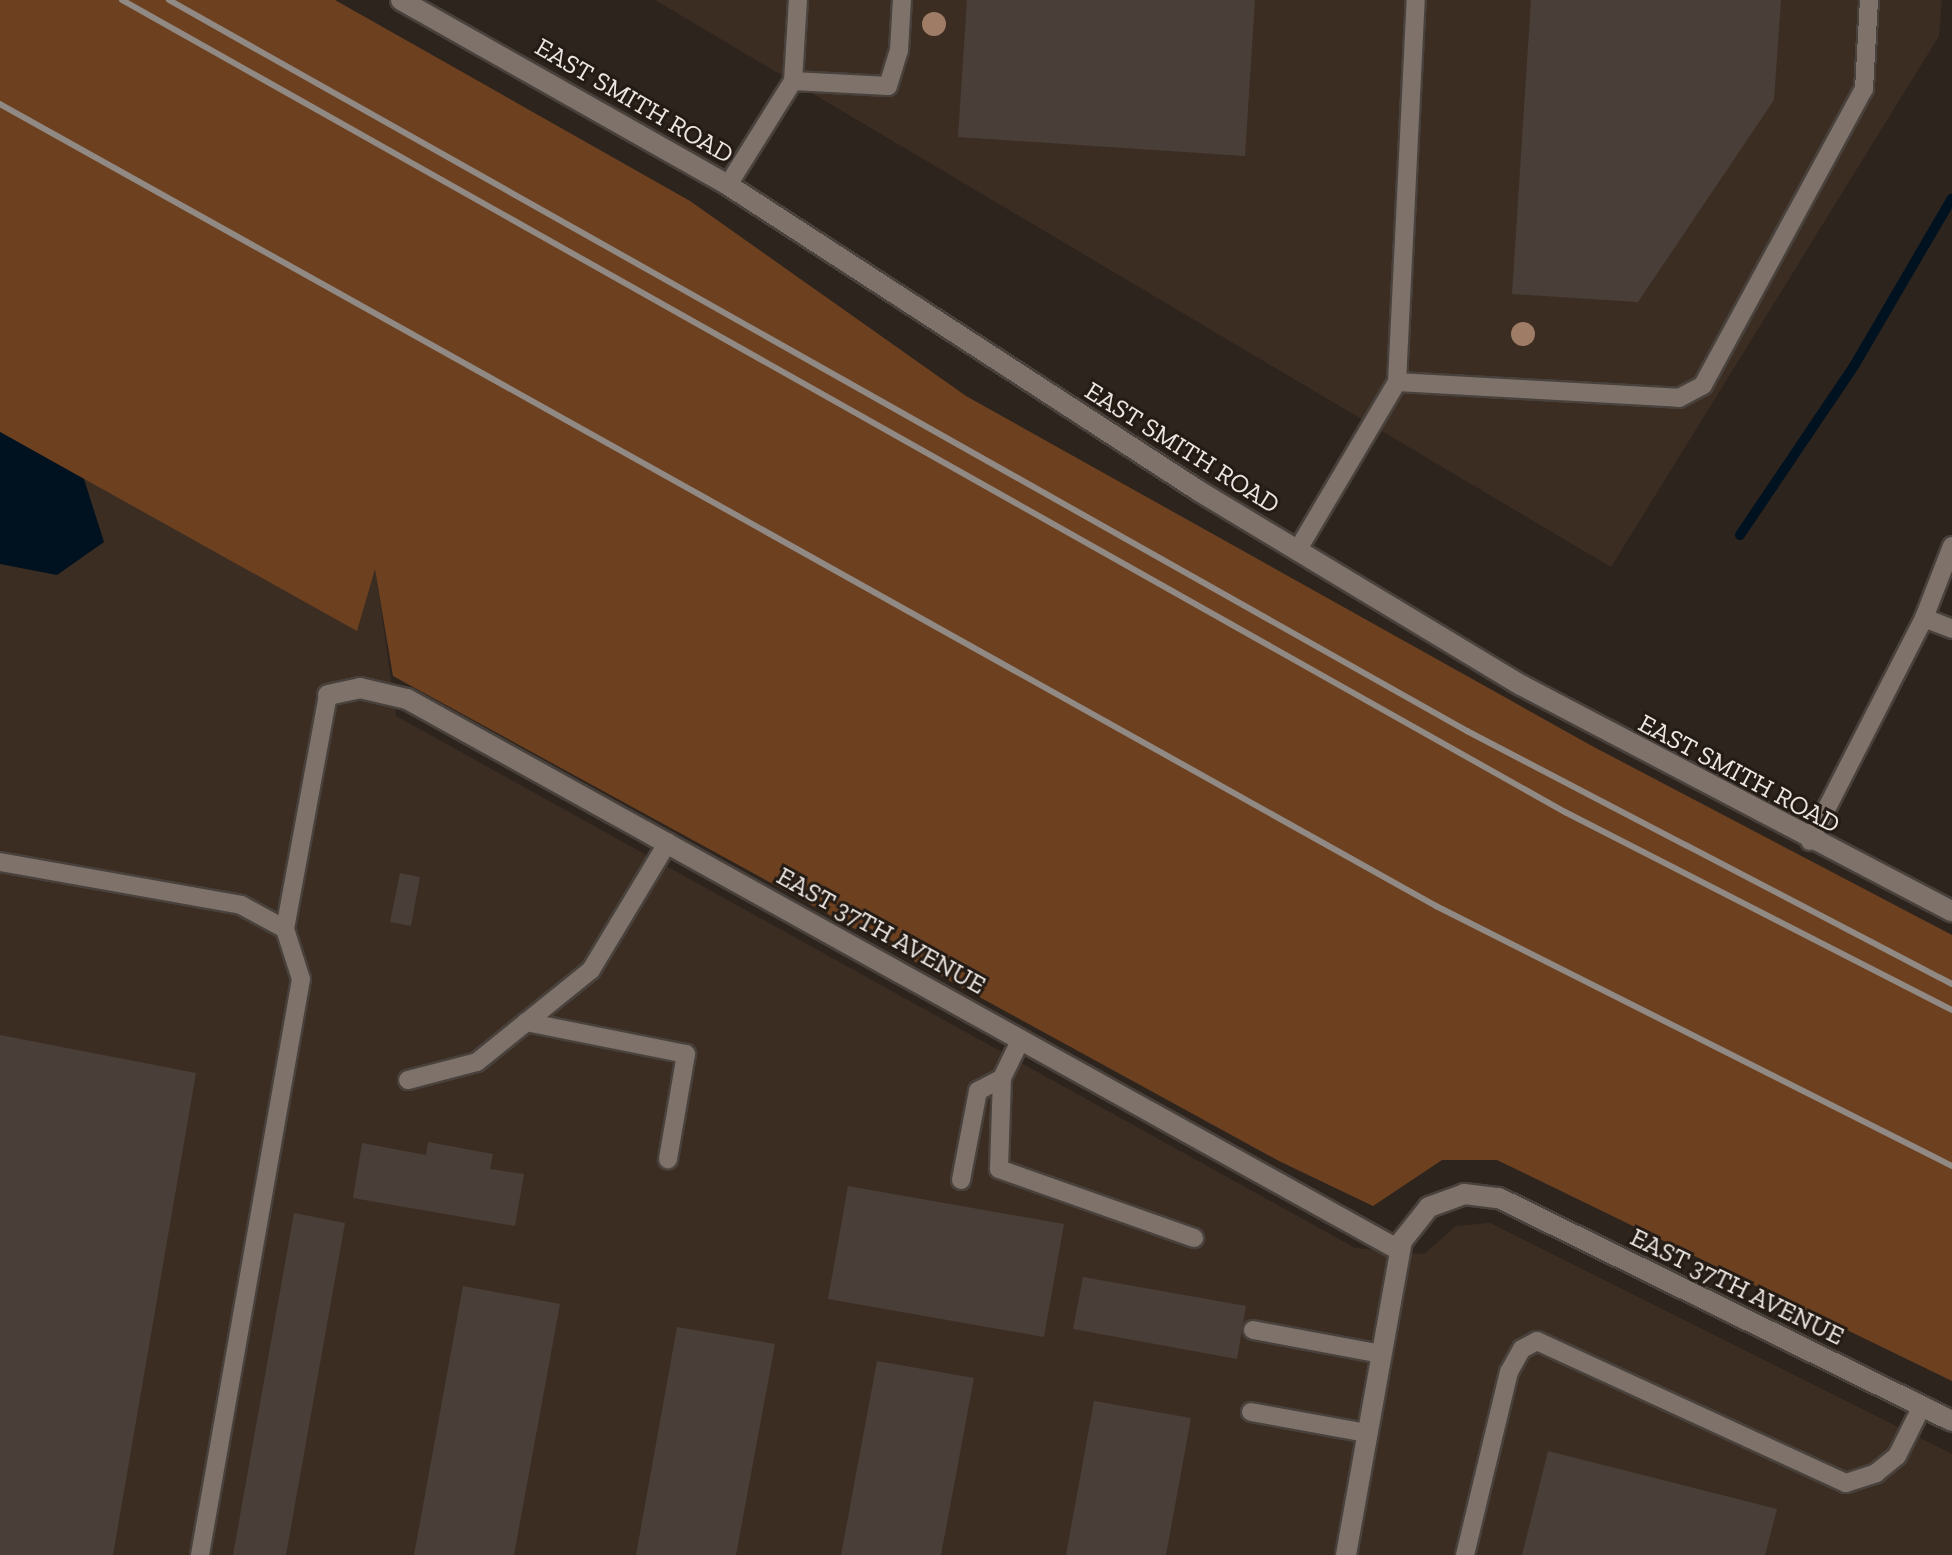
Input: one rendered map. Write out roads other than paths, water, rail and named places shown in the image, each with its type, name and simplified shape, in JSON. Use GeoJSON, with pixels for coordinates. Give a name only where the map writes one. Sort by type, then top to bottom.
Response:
{"type":"FeatureCollection","features":[{"type":"Feature","properties":{"kind":"street","name":"EAST SMITH ROAD"},"geometry":{"type":"LineString","coordinates":[[401,0],[728,185],[1297,551],[1607,734],[1810,841],[1952,911]]}},
{"type":"Feature","properties":{"kind":"street","name":"EAST 37TH AVENUE"},"geometry":{"type":"LineString","coordinates":[[328,695],[360,688],[407,699],[1399,1250],[1412,1222],[1437,1203],[1464,1194],[1499,1198],[1952,1421]]}},
{"type":"Feature","properties":{"kind":"street"},"geometry":{"type":"LineString","coordinates":[[1346,1555],[1399,1250]]}},
{"type":"Feature","properties":{"kind":"lane"},"geometry":{"type":"LineString","coordinates":[[728,185],[793,81],[798,0]]}},
{"type":"Feature","properties":{"kind":"lane"},"geometry":{"type":"LineString","coordinates":[[793,81],[888,86],[899,50],[902,0]]}},
{"type":"Feature","properties":{"kind":"lane"},"geometry":{"type":"LineString","coordinates":[[1297,551],[1397,382],[1416,0]]}},
{"type":"Feature","properties":{"kind":"lane"},"geometry":{"type":"LineString","coordinates":[[1397,382],[1679,398],[1703,385],[1864,89],[1869,0]]}},
{"type":"Feature","properties":{"kind":"lane"},"geometry":{"type":"LineString","coordinates":[[1810,841],[1924,618],[1952,546]]}},
{"type":"Feature","properties":{"kind":"lane"},"geometry":{"type":"LineString","coordinates":[[1924,618],[1952,629]]}},
{"type":"Feature","properties":{"kind":"lane"},"geometry":{"type":"LineString","coordinates":[[200,1555],[301,979],[285,929],[328,695]]}},
{"type":"Feature","properties":{"kind":"lane"},"geometry":{"type":"LineString","coordinates":[[408,1080],[477,1062],[591,970],[668,842]]}},
{"type":"Feature","properties":{"kind":"lane"},"geometry":{"type":"LineString","coordinates":[[0,862],[241,905],[285,929]]}},
{"type":"Feature","properties":{"kind":"lane"},"geometry":{"type":"LineString","coordinates":[[526,1022],[686,1054],[668,1159]]}},
{"type":"Feature","properties":{"kind":"lane"},"geometry":{"type":"LineString","coordinates":[[1021,1039],[1002,1078],[999,1169],[1194,1238]]}},
{"type":"Feature","properties":{"kind":"lane"},"geometry":{"type":"LineString","coordinates":[[961,1180],[978,1091],[1002,1078]]}},
{"type":"Feature","properties":{"kind":"lane"},"geometry":{"type":"LineString","coordinates":[[1253,1330],[1381,1354]]}},
{"type":"Feature","properties":{"kind":"lane"},"geometry":{"type":"LineString","coordinates":[[1465,1555],[1509,1372],[1522,1349],[1537,1341],[1846,1483],[1876,1473],[1897,1456],[1922,1406]]}},
{"type":"Feature","properties":{"kind":"lane"},"geometry":{"type":"LineString","coordinates":[[1251,1412],[1367,1433]]}},
{"type":"Feature","properties":{"kind":"water"},"geometry":{"type":"Polygon","coordinates":[[[0,432],[84,479],[104,542],[57,575],[0,564],[0,432]]]}},
{"type":"Feature","properties":{"kind":"waterway"},"geometry":{"type":"LineString","coordinates":[[1740,535],[1854,366],[1952,198]]}},
{"type":"Feature","properties":{"kind":"railway"},"geometry":{"type":"LineString","coordinates":[[122,0],[1565,812],[1952,1010]]}},
{"type":"Feature","properties":{"kind":"railway"},"geometry":{"type":"LineString","coordinates":[[169,0],[1467,731],[1952,984]]}},
{"type":"Feature","properties":{"kind":"railway"},"geometry":{"type":"LineString","coordinates":[[0,104],[1436,906],[1952,1166]]}}]}
